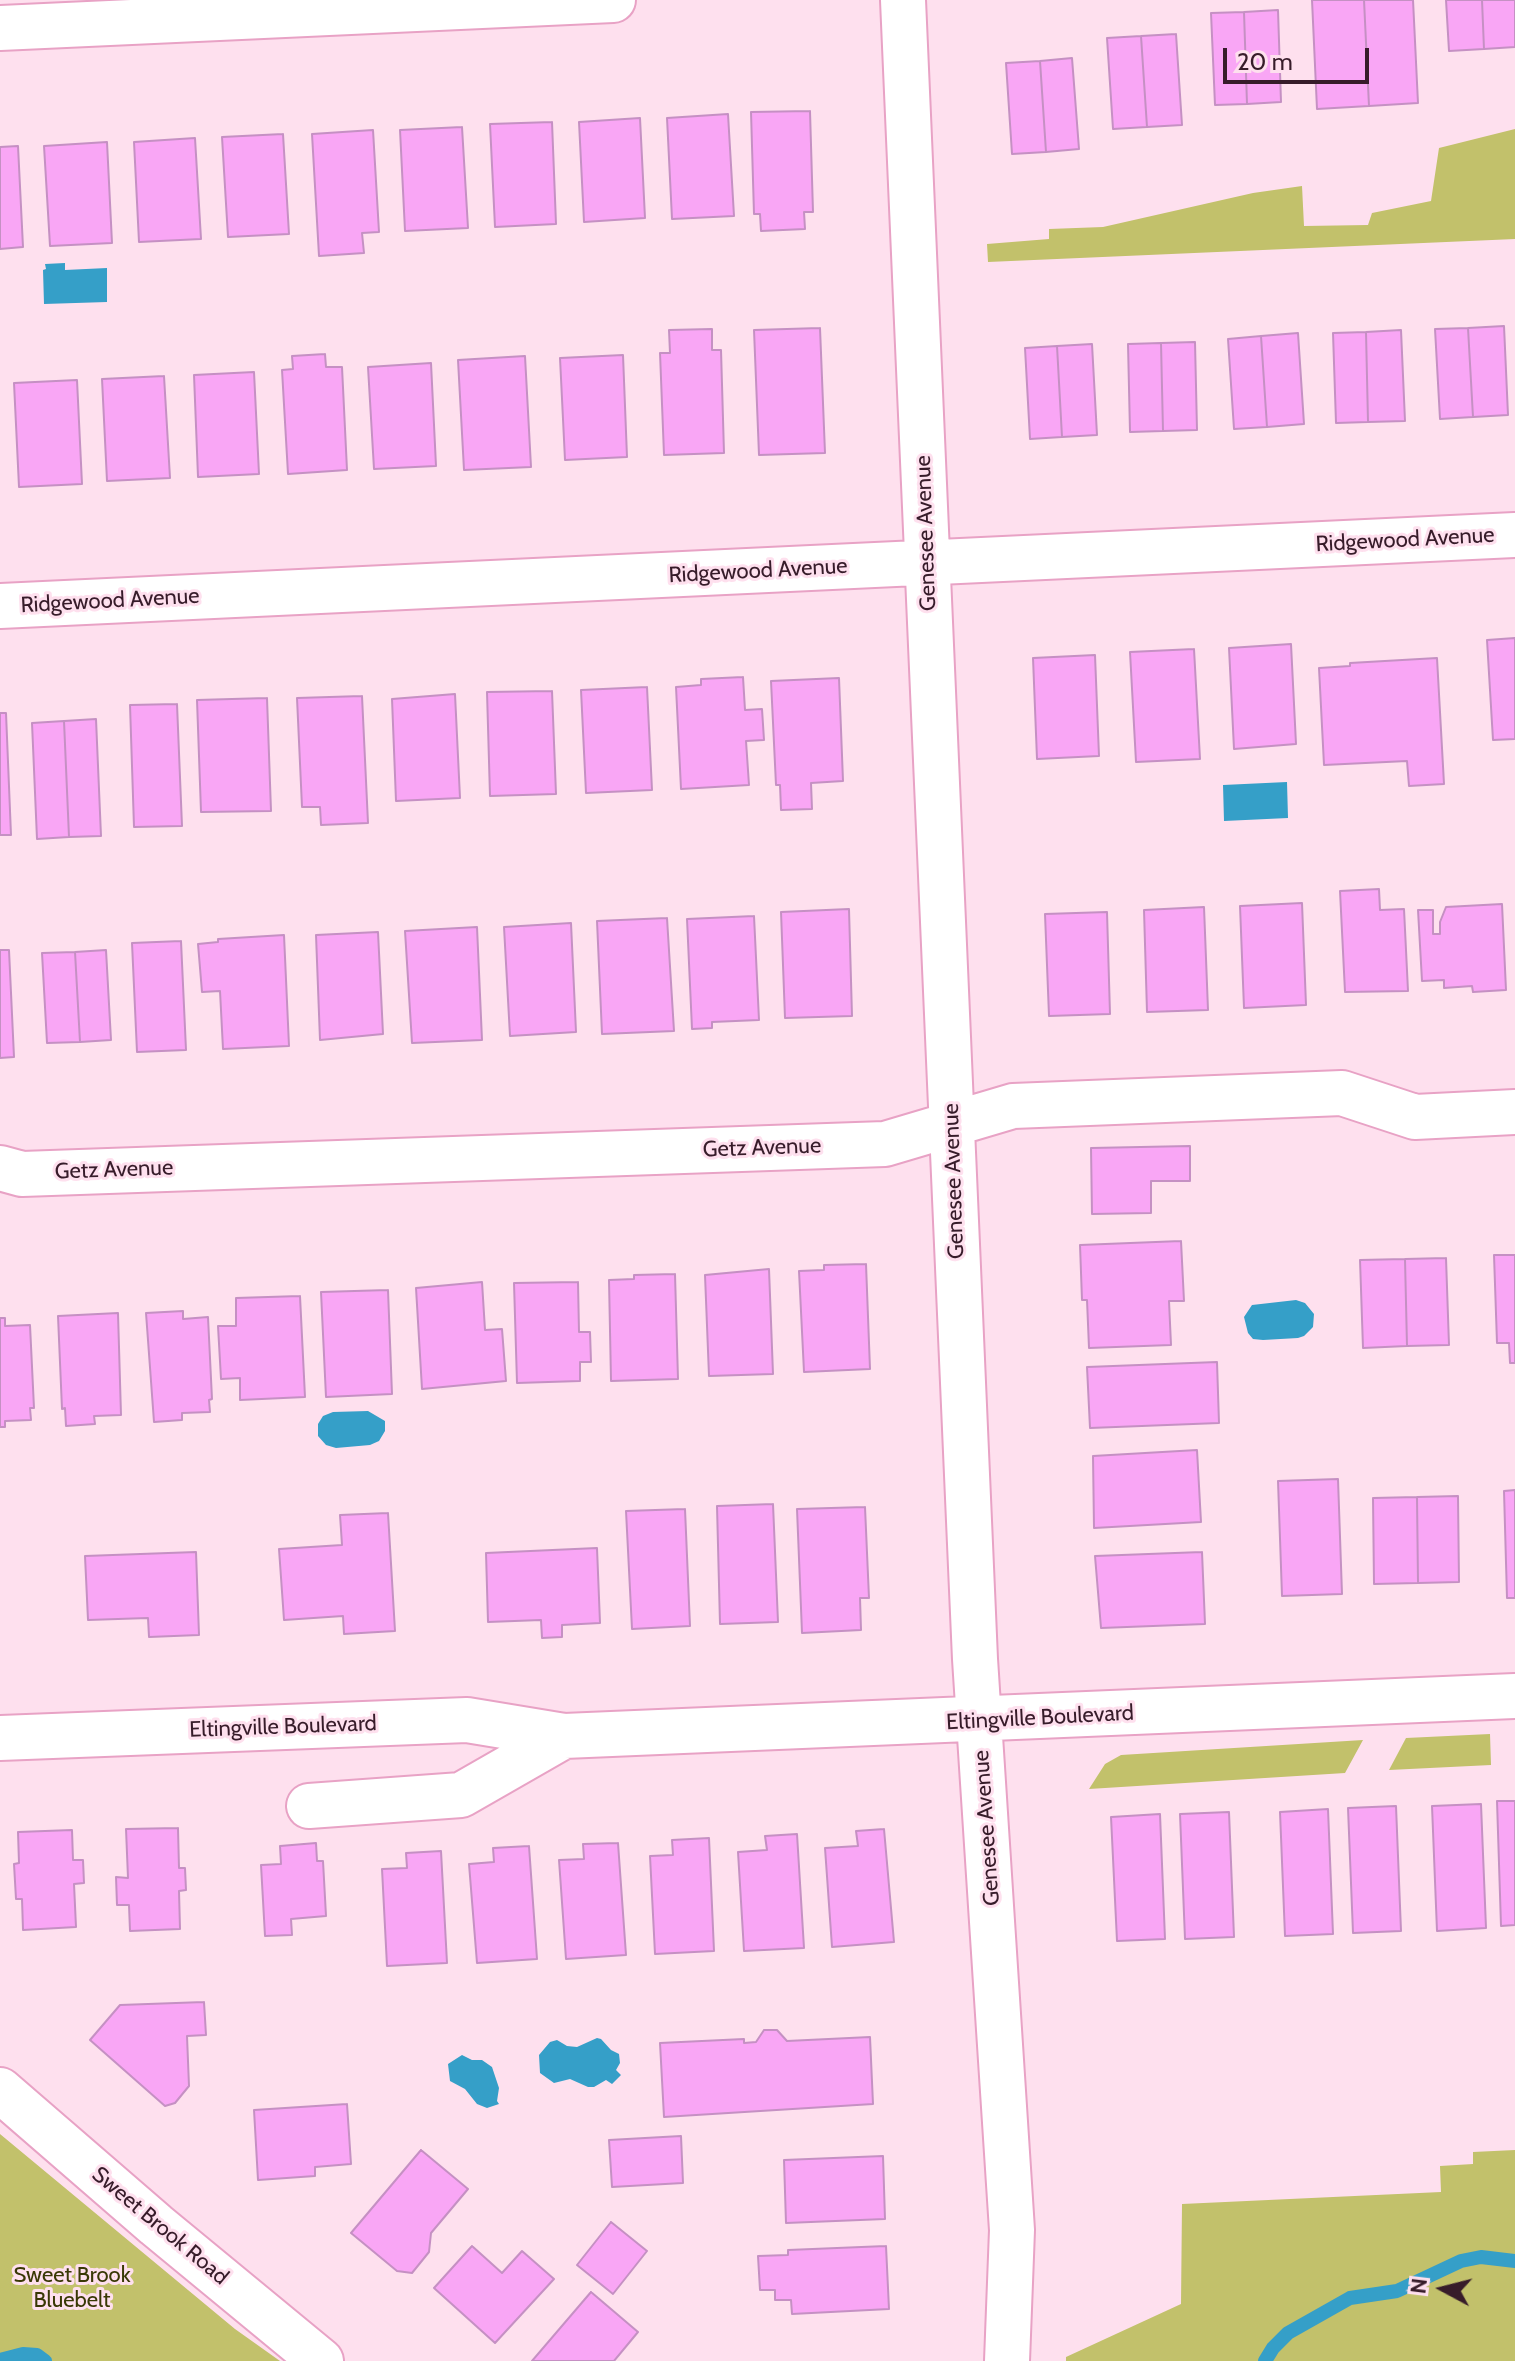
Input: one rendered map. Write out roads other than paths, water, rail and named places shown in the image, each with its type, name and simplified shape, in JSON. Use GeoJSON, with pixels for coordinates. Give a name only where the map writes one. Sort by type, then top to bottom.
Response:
{"type":"FeatureCollection","features":[{"type":"Feature","properties":{"kind":"street"},"geometry":{"type":"LineString","coordinates":[[0,28],[613,0]]}},
{"type":"Feature","properties":{"kind":"street","name":"Genesee Avenue"},"geometry":{"type":"LineString","coordinates":[[903,0],[979,1720],[1012,2230],[1007,2361]]}},
{"type":"Feature","properties":{"kind":"street","name":"Ridgewood Avenue"},"geometry":{"type":"LineString","coordinates":[[0,606],[1515,535]]}},
{"type":"Feature","properties":{"kind":"street","name":"Getz Avenue"},"geometry":{"type":"LineString","coordinates":[[0,1168],[22,1174],[885,1144],[1013,1106],[1342,1093],[1415,1117],[1515,1112]]}},
{"type":"Feature","properties":{"kind":"street","name":"Eltingville Boulevard"},"geometry":{"type":"LineString","coordinates":[[0,1738],[467,1720],[564,1736],[1515,1696]]}},
{"type":"Feature","properties":{"kind":"street","name":"Eltingville Boulevard"},"geometry":{"type":"LineString","coordinates":[[309,1806],[461,1795],[564,1736]]}},
{"type":"Feature","properties":{"kind":"street","name":"Sweet Brook Road"},"geometry":{"type":"LineString","coordinates":[[0,2090],[156,2225],[321,2361]]}},
{"type":"Feature","properties":{"kind":"water"},"geometry":{"type":"Polygon","coordinates":[[[65,263],[65,270],[107,268],[107,302],[44,304],[45,264],[65,263]]]}},
{"type":"Feature","properties":{"kind":"water"},"geometry":{"type":"Polygon","coordinates":[[[1287,782],[1288,818],[1224,821],[1223,785],[1287,782]]]}},
{"type":"Feature","properties":{"kind":"water"},"geometry":{"type":"Polygon","coordinates":[[[1296,1300],[1305,1303],[1314,1314],[1313,1327],[1304,1336],[1263,1340],[1253,1339],[1248,1333],[1244,1317],[1252,1305],[1296,1300]]]}},
{"type":"Feature","properties":{"kind":"water"},"geometry":{"type":"Polygon","coordinates":[[[368,1411],[385,1421],[385,1431],[379,1441],[370,1445],[336,1448],[326,1445],[318,1436],[318,1424],[323,1416],[333,1412],[368,1411]]]}},
{"type":"Feature","properties":{"kind":"water"},"geometry":{"type":"Polygon","coordinates":[[[597,2038],[619,2054],[620,2063],[616,2070],[621,2075],[612,2084],[606,2080],[588,2087],[570,2079],[554,2083],[540,2073],[539,2055],[550,2042],[557,2040],[577,2047],[597,2038]]]}},
{"type":"Feature","properties":{"kind":"water"},"geometry":{"type":"Polygon","coordinates":[[[462,2055],[472,2060],[482,2060],[492,2067],[499,2088],[499,2104],[487,2108],[477,2104],[465,2089],[450,2081],[448,2064],[462,2055]]]}},
{"type":"Feature","properties":{"kind":"waterway"},"geometry":{"type":"LineString","coordinates":[[1265,2361],[1288,2333],[1350,2298],[1397,2291],[1461,2261],[1481,2257],[1515,2261]]}},
{"type":"Feature","properties":{"kind":"waterway"},"geometry":{"type":"LineString","coordinates":[[0,2360],[23,2354],[37,2355],[45,2361]]}},
{"type":"Feature","properties":{"kind":"park label","name":"Sweet Brook Bluebelt"},"geometry":{"type":"Point","coordinates":[72,2288]}}]}
